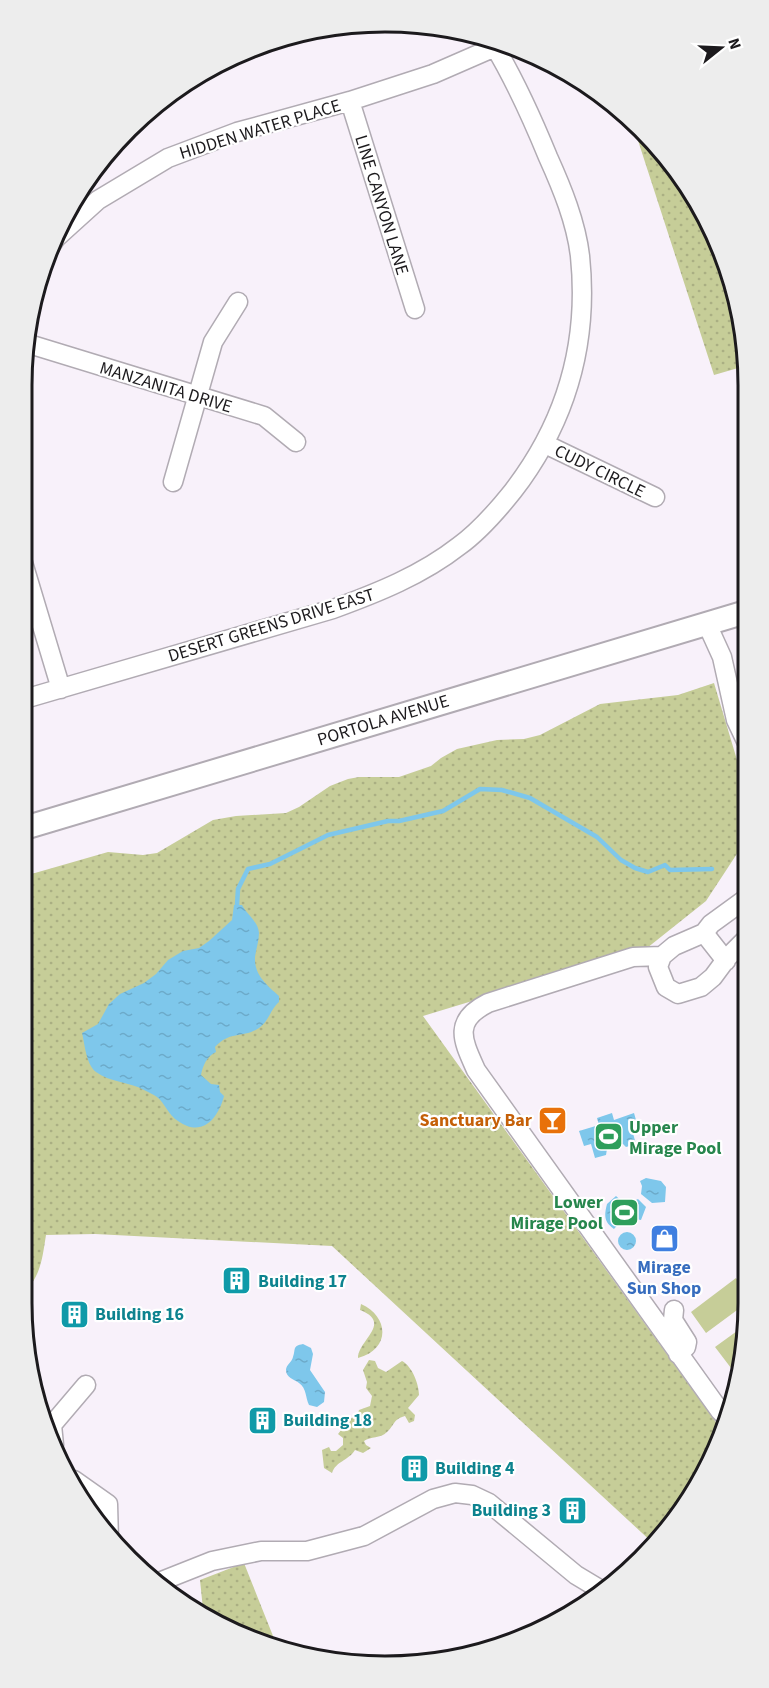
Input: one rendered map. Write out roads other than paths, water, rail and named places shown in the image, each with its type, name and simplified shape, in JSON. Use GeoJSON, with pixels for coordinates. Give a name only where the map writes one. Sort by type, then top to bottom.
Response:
{"type":"FeatureCollection","features":[{"type":"Feature","properties":{"kind":"main road","name":"PORTOLA AVENUE"},"geometry":{"type":"LineString","coordinates":[[31,826],[707,624],[738,619]]}},
{"type":"Feature","properties":{"kind":"street","name":"HIDDEN WATER PLACE"},"geometry":{"type":"LineString","coordinates":[[69,226],[98,200],[168,158],[237,132],[350,101],[433,74],[489,47]]}},
{"type":"Feature","properties":{"kind":"street","name":"DESERT GREENS DRIVE EAST"},"geometry":{"type":"LineString","coordinates":[[31,697],[333,609],[377,593],[458,547],[482,527],[524,476],[545,444],[558,415],[579,346],[582,311],[580,255],[574,226],[562,189],[532,119],[496,50]]}},
{"type":"Feature","properties":{"kind":"street","name":"LINE CANYON LANE"},"geometry":{"type":"LineString","coordinates":[[350,101],[415,309]]}},
{"type":"Feature","properties":{"kind":"street"},"geometry":{"type":"LineString","coordinates":[[173,482],[213,342],[238,302]]}},
{"type":"Feature","properties":{"kind":"street","name":"MANZANITA DRIVE"},"geometry":{"type":"LineString","coordinates":[[34,346],[264,417],[296,442]]}},
{"type":"Feature","properties":{"kind":"street","name":"CUDY CIRCLE"},"geometry":{"type":"LineString","coordinates":[[545,444],[655,497]]}},
{"type":"Feature","properties":{"kind":"street"},"geometry":{"type":"LineString","coordinates":[[31,589],[61,689]]}},
{"type":"Feature","properties":{"kind":"street"},"geometry":{"type":"LineString","coordinates":[[707,624],[722,657],[738,724]]}},
{"type":"Feature","properties":{"kind":"street"},"geometry":{"type":"LineString","coordinates":[[738,904],[711,924],[704,933],[674,946],[662,956],[658,967],[661,978],[666,987],[678,994],[701,987],[713,977],[738,948]]}},
{"type":"Feature","properties":{"kind":"street"},"geometry":{"type":"LineString","coordinates":[[704,933],[726,961]]}},
{"type":"Feature","properties":{"kind":"street"},"geometry":{"type":"LineString","coordinates":[[662,956],[652,954],[633,957],[488,1003],[476,1009],[468,1018],[464,1025],[462,1038],[476,1071],[678,1354],[721,1410]]}},
{"type":"Feature","properties":{"kind":"street"},"geometry":{"type":"LineString","coordinates":[[674,1310],[673,1320],[687,1342],[686,1347],[678,1354]]}},
{"type":"Feature","properties":{"kind":"street"},"geometry":{"type":"LineString","coordinates":[[50,1417],[86,1384]]}},
{"type":"Feature","properties":{"kind":"street"},"geometry":{"type":"LineString","coordinates":[[82,1485],[108,1504],[109,1523]]}},
{"type":"Feature","properties":{"kind":"street"},"geometry":{"type":"LineString","coordinates":[[165,1580],[212,1561],[261,1551],[307,1551],[364,1536],[434,1499],[455,1493],[472,1495],[489,1503],[576,1575],[595,1587]]}},
{"type":"Feature","properties":{"kind":"water"},"geometry":{"type":"Polygon","coordinates":[[[234,905],[242,905],[257,925],[259,939],[255,963],[262,979],[279,996],[279,1002],[259,1028],[226,1038],[215,1047],[216,1052],[206,1061],[201,1075],[211,1084],[219,1085],[220,1092],[224,1096],[213,1118],[202,1127],[194,1128],[175,1118],[154,1095],[96,1072],[88,1059],[82,1033],[98,1024],[109,1004],[120,994],[144,983],[156,974],[168,960],[183,951],[199,948],[209,941],[232,920],[234,905]]]}},
{"type":"Feature","properties":{"kind":"water","name":"Upper Mirage Pool"},"geometry":{"type":"Polygon","coordinates":[[[612,1113],[614,1120],[634,1113],[638,1127],[632,1130],[636,1144],[626,1147],[617,1143],[607,1149],[606,1155],[595,1158],[591,1144],[584,1146],[579,1131],[599,1125],[597,1118],[612,1113]]]}},
{"type":"Feature","properties":{"kind":"water"},"geometry":{"type":"Polygon","coordinates":[[[646,1178],[661,1181],[666,1187],[665,1202],[652,1203],[641,1194],[640,1181],[646,1178]]]}},
{"type":"Feature","properties":{"kind":"water","name":"Lower Mirage Pool"},"geometry":{"type":"Polygon","coordinates":[[[616,1196],[626,1202],[638,1199],[646,1207],[641,1220],[626,1220],[614,1229],[608,1224],[605,1215],[607,1204],[616,1196]]]}},
{"type":"Feature","properties":{"kind":"water"},"geometry":{"type":"Polygon","coordinates":[[[627,1232],[633,1235],[636,1241],[633,1247],[627,1250],[621,1247],[618,1241],[621,1235],[627,1232]]]}},
{"type":"Feature","properties":{"kind":"water"},"geometry":{"type":"Polygon","coordinates":[[[303,1344],[311,1348],[313,1354],[310,1370],[325,1392],[324,1402],[317,1407],[309,1405],[303,1388],[286,1373],[296,1347],[303,1344]]]}},
{"type":"Feature","properties":{"kind":"waterway"},"geometry":{"type":"LineString","coordinates":[[237,905],[238,889],[248,869],[270,864],[328,835],[443,811],[480,789],[502,790],[530,798],[597,837],[621,860],[635,868],[648,872],[665,865],[670,870],[712,869]]}},
{"type":"Feature","properties":{"kind":"place","name":"Sanctuary Bar"},"geometry":{"type":"Point","coordinates":[553,1120]}},
{"type":"Feature","properties":{"kind":"place","name":"Upper Mirage Pool"},"geometry":{"type":"Point","coordinates":[608,1137]}},
{"type":"Feature","properties":{"kind":"place","name":"Lower Mirage Pool"},"geometry":{"type":"Point","coordinates":[624,1212]}},
{"type":"Feature","properties":{"kind":"place","name":"Mirage Sun Shop"},"geometry":{"type":"Point","coordinates":[664,1238]}},
{"type":"Feature","properties":{"kind":"place","name":"Building 17"},"geometry":{"type":"Point","coordinates":[237,1281]}},
{"type":"Feature","properties":{"kind":"place","name":"Building 16"},"geometry":{"type":"Point","coordinates":[74,1314]}},
{"type":"Feature","properties":{"kind":"place","name":"Building 18"},"geometry":{"type":"Point","coordinates":[262,1420]}},
{"type":"Feature","properties":{"kind":"place","name":"Building 4"},"geometry":{"type":"Point","coordinates":[414,1468]}},
{"type":"Feature","properties":{"kind":"place","name":"Building 3"},"geometry":{"type":"Point","coordinates":[572,1510]}}]}
